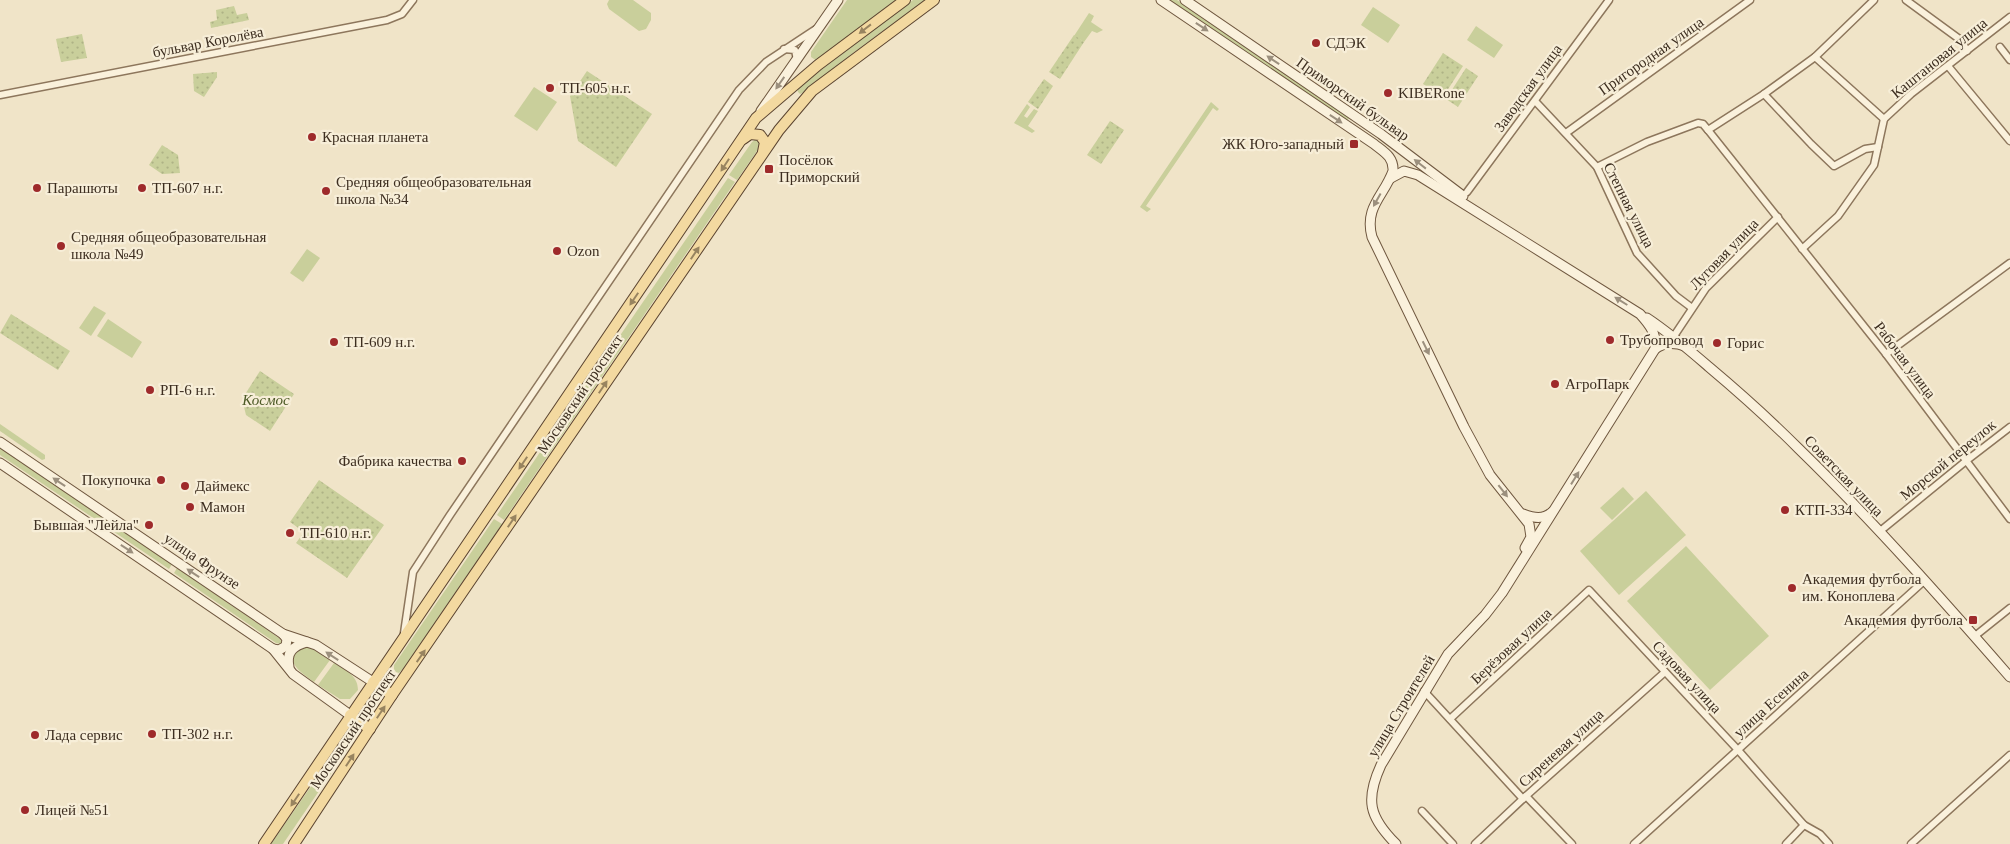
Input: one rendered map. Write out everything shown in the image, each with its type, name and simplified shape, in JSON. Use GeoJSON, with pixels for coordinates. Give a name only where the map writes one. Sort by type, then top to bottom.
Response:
{"type":"FeatureCollection","features":[{"type":"Feature","properties":{"kind":"main road","name":"Московский проспект"},"geometry":{"type":"LineString","coordinates":[[264,844],[838,0]]}},
{"type":"Feature","properties":{"kind":"main road","name":"Московский проспект"},"geometry":{"type":"LineString","coordinates":[[756,118],[818,65],[905,0]]}},
{"type":"Feature","properties":{"kind":"main road","name":"Московский проспект"},"geometry":{"type":"LineString","coordinates":[[294,844],[392,695],[763,153],[796,109],[812,91],[934,0]]}},
{"type":"Feature","properties":{"kind":"main road","name":"Приморский бульвар"},"geometry":{"type":"LineString","coordinates":[[1161,0],[1390,156],[1394,165],[1391,178]]}},
{"type":"Feature","properties":{"kind":"main road","name":"Приморский бульвар"},"geometry":{"type":"LineString","coordinates":[[1185,0],[1381,134],[1501,225]]}},
{"type":"Feature","properties":{"kind":"main road"},"geometry":{"type":"LineString","coordinates":[[796,85],[789,94],[792,100],[812,91]]}},
{"type":"Feature","properties":{"kind":"main road"},"geometry":{"type":"LineString","coordinates":[[742,139],[750,134],[760,135],[765,142],[763,153]]}},
{"type":"Feature","properties":{"kind":"main road"},"geometry":{"type":"LineString","coordinates":[[1374,144],[1381,134]]}},
{"type":"Feature","properties":{"kind":"main road"},"geometry":{"type":"LineString","coordinates":[[1501,225],[1418,175],[1404,172],[1391,178],[1373,207],[1370,219],[1372,237],[1464,427],[1490,475],[1523,514],[1529,524],[1530,537],[1502,593]]}},
{"type":"Feature","properties":{"kind":"main road","name":"Советская улица"},"geometry":{"type":"LineString","coordinates":[[1501,225],[1674,336],[1739,391],[1850,499],[2010,677]]}},
{"type":"Feature","properties":{"kind":"main road"},"geometry":{"type":"LineString","coordinates":[[1640,314],[1654,332],[1656,339],[1655,349]]}},
{"type":"Feature","properties":{"kind":"main road"},"geometry":{"type":"LineString","coordinates":[[1502,593],[1655,349],[1660,345],[1670,343],[1688,347]]}},
{"type":"Feature","properties":{"kind":"main road","name":"улица Фрунзе"},"geometry":{"type":"LineString","coordinates":[[0,442],[283,634],[316,645],[392,695]]}},
{"type":"Feature","properties":{"kind":"main road"},"geometry":{"type":"LineString","coordinates":[[0,463],[273,649],[299,678],[370,729]]}},
{"type":"Feature","properties":{"kind":"main road"},"geometry":{"type":"LineString","coordinates":[[1523,514],[1535,518],[1544,518],[1558,505]]}},
{"type":"Feature","properties":{"kind":"main road","name":"улица Строителей"},"geometry":{"type":"LineString","coordinates":[[1396,844],[1383,829],[1373,813],[1370,800],[1381,765],[1448,654],[1485,616],[1502,593]]}},
{"type":"Feature","properties":{"kind":"main road"},"geometry":{"type":"LineString","coordinates":[[273,649],[279,650],[286,646],[287,640],[283,634]]}},
{"type":"Feature","properties":{"kind":"main road"},"geometry":{"type":"LineString","coordinates":[[289,669],[287,659],[290,651],[296,645],[308,642]]}},
{"type":"Feature","properties":{"kind":"street","name":"бульвар Королёва"},"geometry":{"type":"LineString","coordinates":[[0,95],[387,20],[402,14],[413,0]]}},
{"type":"Feature","properties":{"kind":"street","name":"Заводская улица"},"geometry":{"type":"LineString","coordinates":[[1467,192],[1609,0]]}},
{"type":"Feature","properties":{"kind":"street","name":"Пригородная улица"},"geometry":{"type":"LineString","coordinates":[[1566,133],[1750,0]]}},
{"type":"Feature","properties":{"kind":"street"},"geometry":{"type":"LineString","coordinates":[[1597,167],[1647,142],[1698,123],[1703,124],[1708,130],[1764,94],[1815,57],[1874,0]]}},
{"type":"Feature","properties":{"kind":"street"},"geometry":{"type":"LineString","coordinates":[[1906,0],[1962,41],[1967,52]]}},
{"type":"Feature","properties":{"kind":"street","name":"Каштановая улица"},"geometry":{"type":"LineString","coordinates":[[1884,119],[1911,94],[2010,17]]}},
{"type":"Feature","properties":{"kind":"street"},"geometry":{"type":"LineString","coordinates":[[404,638],[413,572],[739,90],[766,62],[819,27]]}},
{"type":"Feature","properties":{"kind":"street"},"geometry":{"type":"LineString","coordinates":[[2000,47],[2010,60]]}},
{"type":"Feature","properties":{"kind":"street"},"geometry":{"type":"LineString","coordinates":[[783,50],[789,48],[795,50],[797,60]]}},
{"type":"Feature","properties":{"kind":"street"},"geometry":{"type":"LineString","coordinates":[[1802,249],[1838,216],[1874,165],[1884,119],[1815,57]]}},
{"type":"Feature","properties":{"kind":"street"},"geometry":{"type":"LineString","coordinates":[[1948,66],[2010,141]]}},
{"type":"Feature","properties":{"kind":"street"},"geometry":{"type":"LineString","coordinates":[[1764,94],[1834,166],[1865,149],[1878,147]]}},
{"type":"Feature","properties":{"kind":"street","name":"Степная улица"},"geometry":{"type":"LineString","coordinates":[[1535,100],[1597,167],[1637,253],[1676,296],[1692,308]]}},
{"type":"Feature","properties":{"kind":"street","name":"Рабочая улица"},"geometry":{"type":"LineString","coordinates":[[1708,130],[1886,354],[2010,520]]}},
{"type":"Feature","properties":{"kind":"street","name":"Луговая улица"},"geometry":{"type":"LineString","coordinates":[[1674,336],[1715,277],[1778,217]]}},
{"type":"Feature","properties":{"kind":"street"},"geometry":{"type":"LineString","coordinates":[[1886,354],[2010,263]]}},
{"type":"Feature","properties":{"kind":"street","name":"Морской переулок"},"geometry":{"type":"LineString","coordinates":[[1879,532],[2010,427]]}},
{"type":"Feature","properties":{"kind":"street","name":"улица Есенина"},"geometry":{"type":"LineString","coordinates":[[1634,844],[1924,581]]}},
{"type":"Feature","properties":{"kind":"street","name":"Садовая улица"},"geometry":{"type":"LineString","coordinates":[[1589,590],[1738,750],[1804,825],[1820,834],[1829,844]]}},
{"type":"Feature","properties":{"kind":"street","name":"Берёзовая улица"},"geometry":{"type":"LineString","coordinates":[[1450,719],[1589,590]]}},
{"type":"Feature","properties":{"kind":"street"},"geometry":{"type":"LineString","coordinates":[[1975,636],[2010,608]]}},
{"type":"Feature","properties":{"kind":"street","name":"Сиреневая улица"},"geometry":{"type":"LineString","coordinates":[[1475,844],[1524,797],[1665,672]]}},
{"type":"Feature","properties":{"kind":"street"},"geometry":{"type":"LineString","coordinates":[[1424,691],[1524,797],[1572,844]]}},
{"type":"Feature","properties":{"kind":"street"},"geometry":{"type":"LineString","coordinates":[[1911,844],[2010,755]]}},
{"type":"Feature","properties":{"kind":"street"},"geometry":{"type":"LineString","coordinates":[[1422,811],[1453,844]]}},
{"type":"Feature","properties":{"kind":"street"},"geometry":{"type":"LineString","coordinates":[[1786,844],[1804,825]]}},
{"type":"Feature","properties":{"kind":"green space"},"geometry":{"type":"Polygon","coordinates":[[[609,0],[633,0],[651,13],[651,20],[646,29],[639,31],[609,9],[607,4],[609,0]]]}},
{"type":"Feature","properties":{"kind":"green space"},"geometry":{"type":"Polygon","coordinates":[[[847,0],[901,0],[817,61],[811,57],[811,52],[847,0]]]}},
{"type":"Feature","properties":{"kind":"green space"},"geometry":{"type":"Polygon","coordinates":[[[913,0],[925,0],[853,53],[806,91],[800,94],[798,92],[797,89],[800,86],[913,0]]]}},
{"type":"Feature","properties":{"kind":"green space"},"geometry":{"type":"Polygon","coordinates":[[[1167,0],[1177,0],[1350,117],[1347,121],[1167,0]]]}},
{"type":"Feature","properties":{"kind":"green space"},"geometry":{"type":"Polygon","coordinates":[[[234,6],[237,15],[247,13],[249,20],[211,28],[210,22],[217,20],[216,10],[234,6]]]}},
{"type":"Feature","properties":{"kind":"green space"},"geometry":{"type":"Polygon","coordinates":[[[1373,7],[1400,25],[1388,43],[1361,25],[1373,7]]]}},
{"type":"Feature","properties":{"kind":"green space"},"geometry":{"type":"Polygon","coordinates":[[[1089,13],[1094,16],[1091,22],[1103,30],[1097,33],[1092,31],[1084,42],[1074,36],[1089,13]]]}},
{"type":"Feature","properties":{"kind":"green space"},"geometry":{"type":"Polygon","coordinates":[[[1476,26],[1503,45],[1494,58],[1467,40],[1476,26]]]}},
{"type":"Feature","properties":{"kind":"green space"},"geometry":{"type":"Polygon","coordinates":[[[82,34],[87,58],[61,62],[56,39],[82,34]]]}},
{"type":"Feature","properties":{"kind":"green space"},"geometry":{"type":"Polygon","coordinates":[[[1074,35],[1084,42],[1060,79],[1049,72],[1074,35]]]}},
{"type":"Feature","properties":{"kind":"green space"},"geometry":{"type":"Polygon","coordinates":[[[1443,53],[1463,66],[1443,97],[1423,84],[1443,53]]]}},
{"type":"Feature","properties":{"kind":"green space"},"geometry":{"type":"Polygon","coordinates":[[[1466,68],[1478,76],[1458,107],[1446,99],[1466,68]]]}},
{"type":"Feature","properties":{"kind":"green space"},"geometry":{"type":"Polygon","coordinates":[[[587,71],[652,114],[616,167],[578,141],[570,96],[587,71]]]}},
{"type":"Feature","properties":{"kind":"green space"},"geometry":{"type":"Polygon","coordinates":[[[217,72],[217,77],[204,97],[194,91],[193,74],[217,72]]]}},
{"type":"Feature","properties":{"kind":"green space"},"geometry":{"type":"Polygon","coordinates":[[[1044,79],[1053,86],[1038,109],[1028,102],[1044,79]]]}},
{"type":"Feature","properties":{"kind":"green space"},"geometry":{"type":"Polygon","coordinates":[[[534,87],[557,102],[537,131],[514,116],[534,87]]]}},
{"type":"Feature","properties":{"kind":"green space"},"geometry":{"type":"Polygon","coordinates":[[[1211,102],[1219,109],[1217,111],[1213,108],[1146,206],[1151,209],[1147,212],[1140,207],[1211,102]]]}},
{"type":"Feature","properties":{"kind":"green space"},"geometry":{"type":"Polygon","coordinates":[[[1027,104],[1030,107],[1024,116],[1027,118],[1034,109],[1038,111],[1028,126],[1035,131],[1032,133],[1014,123],[1027,104]]]}},
{"type":"Feature","properties":{"kind":"green space"},"geometry":{"type":"Polygon","coordinates":[[[1110,121],[1124,130],[1101,164],[1087,155],[1110,121]]]}},
{"type":"Feature","properties":{"kind":"green space"},"geometry":{"type":"Polygon","coordinates":[[[756,139],[761,142],[759,148],[737,180],[729,175],[756,139]]]}},
{"type":"Feature","properties":{"kind":"green space"},"geometry":{"type":"Polygon","coordinates":[[[162,145],[178,155],[180,173],[162,174],[149,165],[162,145]]]}},
{"type":"Feature","properties":{"kind":"green space"},"geometry":{"type":"Polygon","coordinates":[[[728,178],[735,182],[504,520],[497,515],[728,178]]]}},
{"type":"Feature","properties":{"kind":"green space"},"geometry":{"type":"Polygon","coordinates":[[[307,249],[320,258],[303,282],[290,273],[307,249]]]}},
{"type":"Feature","properties":{"kind":"green space"},"geometry":{"type":"Polygon","coordinates":[[[94,306],[106,313],[91,336],[79,328],[94,306]]]}},
{"type":"Feature","properties":{"kind":"green space"},"geometry":{"type":"Polygon","coordinates":[[[11,314],[70,351],[58,370],[0,333],[11,314]]]}},
{"type":"Feature","properties":{"kind":"green space"},"geometry":{"type":"Polygon","coordinates":[[[108,319],[142,342],[132,358],[97,336],[108,319]]]}},
{"type":"Feature","properties":{"kind":"green space","name":"Космос"},"geometry":{"type":"Polygon","coordinates":[[[260,371],[294,394],[270,431],[246,415],[242,399],[260,371]]]}},
{"type":"Feature","properties":{"kind":"green space"},"geometry":{"type":"Polygon","coordinates":[[[0,424],[45,455],[45,459],[42,460],[0,431],[0,424]]]}},
{"type":"Feature","properties":{"kind":"green space"},"geometry":{"type":"Polygon","coordinates":[[[0,447],[172,564],[169,569],[0,455],[0,447]]]}},
{"type":"Feature","properties":{"kind":"green space"},"geometry":{"type":"Polygon","coordinates":[[[319,480],[384,525],[347,578],[296,543],[304,532],[290,522],[319,480]]]}},
{"type":"Feature","properties":{"kind":"green space"},"geometry":{"type":"Polygon","coordinates":[[[1623,487],[1634,499],[1612,520],[1600,508],[1623,487]]]}},
{"type":"Feature","properties":{"kind":"green space"},"geometry":{"type":"Polygon","coordinates":[[[1646,491],[1686,535],[1619,595],[1580,551],[1646,491]]]}},
{"type":"Feature","properties":{"kind":"green space"},"geometry":{"type":"Polygon","coordinates":[[[494,519],[502,524],[403,669],[399,673],[396,672],[394,665],[494,519]]]}},
{"type":"Feature","properties":{"kind":"green space"},"geometry":{"type":"Polygon","coordinates":[[[1686,546],[1769,636],[1710,690],[1627,601],[1686,546]]]}},
{"type":"Feature","properties":{"kind":"green space"},"geometry":{"type":"Polygon","coordinates":[[[177,568],[279,638],[281,644],[276,643],[174,573],[177,568]]]}},
{"type":"Feature","properties":{"kind":"green space"},"geometry":{"type":"Polygon","coordinates":[[[304,647],[312,648],[330,660],[314,682],[299,670],[293,661],[297,652],[304,647]]]}},
{"type":"Feature","properties":{"kind":"green space"},"geometry":{"type":"Polygon","coordinates":[[[334,663],[356,680],[358,690],[350,699],[340,699],[318,685],[334,663]]]}},
{"type":"Feature","properties":{"kind":"green space"},"geometry":{"type":"Polygon","coordinates":[[[348,733],[355,738],[283,844],[271,844],[348,733]]]}},
{"type":"Feature","properties":{"kind":"place","name":"СДЭК"},"geometry":{"type":"Point","coordinates":[1316,43]}},
{"type":"Feature","properties":{"kind":"place","name":"ТП-605 н.г."},"geometry":{"type":"Point","coordinates":[550,88]}},
{"type":"Feature","properties":{"kind":"place","name":"KIBERone"},"geometry":{"type":"Point","coordinates":[1388,93]}},
{"type":"Feature","properties":{"kind":"place","name":"Красная планета"},"geometry":{"type":"Point","coordinates":[312,137]}},
{"type":"Feature","properties":{"kind":"place","name":"ЖК Юго-западный"},"geometry":{"type":"Point","coordinates":[1354,144]}},
{"type":"Feature","properties":{"kind":"place","name":"Посёлок Приморский"},"geometry":{"type":"Point","coordinates":[769,169]}},
{"type":"Feature","properties":{"kind":"place","name":"Парашюты"},"geometry":{"type":"Point","coordinates":[37,188]}},
{"type":"Feature","properties":{"kind":"place","name":"ТП-607 н.г."},"geometry":{"type":"Point","coordinates":[142,188]}},
{"type":"Feature","properties":{"kind":"place","name":"Средняя общеобразовательная школа №34"},"geometry":{"type":"Point","coordinates":[326,191]}},
{"type":"Feature","properties":{"kind":"place","name":"Средняя общеобразовательная школа №49"},"geometry":{"type":"Point","coordinates":[61,246]}},
{"type":"Feature","properties":{"kind":"place","name":"Ozon"},"geometry":{"type":"Point","coordinates":[557,251]}},
{"type":"Feature","properties":{"kind":"place","name":"Трубопровод"},"geometry":{"type":"Point","coordinates":[1610,340]}},
{"type":"Feature","properties":{"kind":"place","name":"ТП-609 н.г."},"geometry":{"type":"Point","coordinates":[334,342]}},
{"type":"Feature","properties":{"kind":"place","name":"Горис"},"geometry":{"type":"Point","coordinates":[1717,343]}},
{"type":"Feature","properties":{"kind":"place","name":"АгроПарк"},"geometry":{"type":"Point","coordinates":[1555,384]}},
{"type":"Feature","properties":{"kind":"place","name":"РП-6 н.г."},"geometry":{"type":"Point","coordinates":[150,390]}},
{"type":"Feature","properties":{"kind":"place","name":"Фабрика качества"},"geometry":{"type":"Point","coordinates":[462,461]}},
{"type":"Feature","properties":{"kind":"place","name":"Покупочка"},"geometry":{"type":"Point","coordinates":[161,480]}},
{"type":"Feature","properties":{"kind":"place","name":"Даймекс"},"geometry":{"type":"Point","coordinates":[185,486]}},
{"type":"Feature","properties":{"kind":"place","name":"Мамон"},"geometry":{"type":"Point","coordinates":[190,507]}},
{"type":"Feature","properties":{"kind":"place","name":"КТП-334"},"geometry":{"type":"Point","coordinates":[1785,510]}},
{"type":"Feature","properties":{"kind":"place","name":"Бывшая \"Лейла\""},"geometry":{"type":"Point","coordinates":[149,525]}},
{"type":"Feature","properties":{"kind":"place","name":"ТП-610 н.г."},"geometry":{"type":"Point","coordinates":[290,533]}},
{"type":"Feature","properties":{"kind":"place","name":"Академия футбола им. Коноплева"},"geometry":{"type":"Point","coordinates":[1792,588]}},
{"type":"Feature","properties":{"kind":"place","name":"Академия футбола"},"geometry":{"type":"Point","coordinates":[1973,620]}},
{"type":"Feature","properties":{"kind":"place","name":"ТП-302 н.г."},"geometry":{"type":"Point","coordinates":[152,734]}},
{"type":"Feature","properties":{"kind":"place","name":"Лада сервис"},"geometry":{"type":"Point","coordinates":[35,735]}},
{"type":"Feature","properties":{"kind":"place","name":"Лицей №51"},"geometry":{"type":"Point","coordinates":[25,810]}}]}
